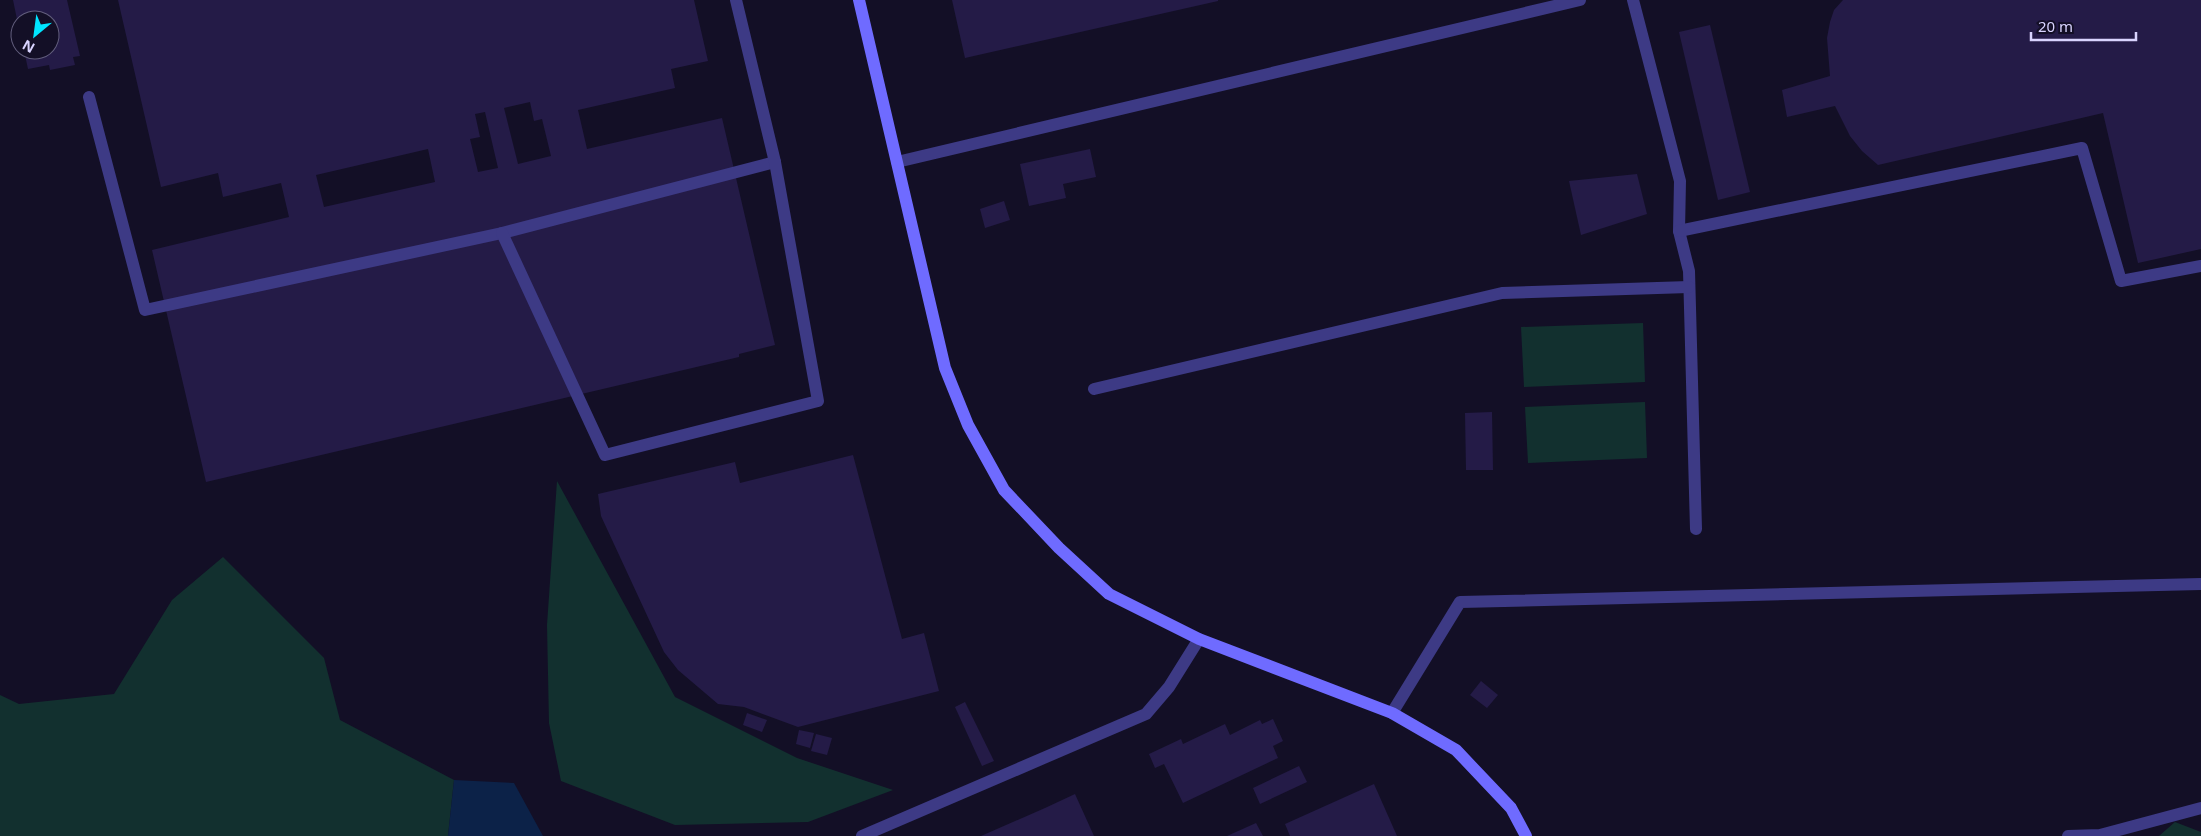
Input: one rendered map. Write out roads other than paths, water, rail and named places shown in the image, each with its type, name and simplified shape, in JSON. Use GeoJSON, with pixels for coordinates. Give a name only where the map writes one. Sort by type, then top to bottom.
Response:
{"type":"FeatureCollection","features":[{"type":"Feature","properties":{"kind":"street"},"geometry":{"type":"LineString","coordinates":[[859,0],[945,368],[968,425],[1004,490],[1059,548],[1109,594],[1199,639],[1392,712],[1456,750],[1511,808],[1526,836]]}},
{"type":"Feature","properties":{"kind":"lane"},"geometry":{"type":"LineString","coordinates":[[502,233],[605,455],[818,401],[775,162],[736,0]]}},
{"type":"Feature","properties":{"kind":"lane"},"geometry":{"type":"LineString","coordinates":[[897,162],[1580,0]]}},
{"type":"Feature","properties":{"kind":"lane"},"geometry":{"type":"LineString","coordinates":[[1633,0],[1680,181],[1679,231],[1689,271],[1696,529]]}},
{"type":"Feature","properties":{"kind":"lane"},"geometry":{"type":"LineString","coordinates":[[89,97],[145,310],[502,233],[775,162]]}},
{"type":"Feature","properties":{"kind":"lane"},"geometry":{"type":"LineString","coordinates":[[1679,231],[2082,148],[2121,281],[2200,271]]}},
{"type":"Feature","properties":{"kind":"lane"},"geometry":{"type":"LineString","coordinates":[[1094,389],[1502,293],[1689,287]]}},
{"type":"Feature","properties":{"kind":"lane"},"geometry":{"type":"LineString","coordinates":[[1392,712],[1460,602],[2201,584]]}},
{"type":"Feature","properties":{"kind":"lane"},"geometry":{"type":"LineString","coordinates":[[862,836],[1146,714],[1169,687],[1199,639]]}},
{"type":"Feature","properties":{"kind":"lane"},"geometry":{"type":"LineString","coordinates":[[2068,836],[2100,836],[2201,808]]}},
{"type":"Feature","properties":{"kind":"water"},"geometry":{"type":"Polygon","coordinates":[[[454,780],[514,783],[543,836],[448,836],[454,780]]]}}]}
